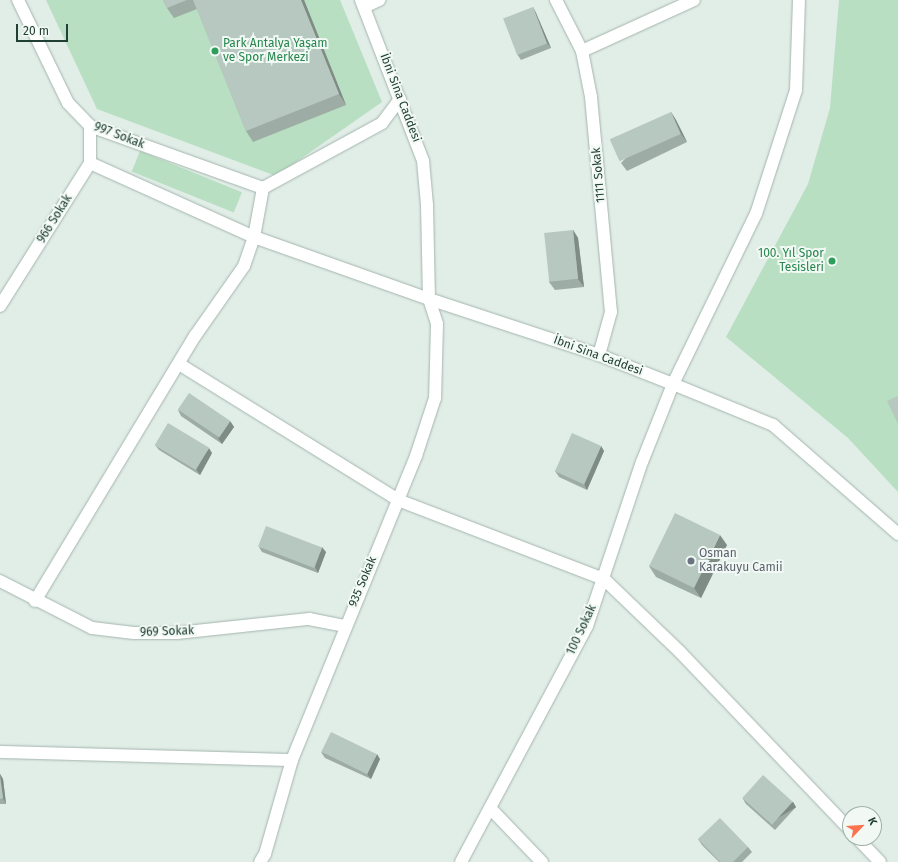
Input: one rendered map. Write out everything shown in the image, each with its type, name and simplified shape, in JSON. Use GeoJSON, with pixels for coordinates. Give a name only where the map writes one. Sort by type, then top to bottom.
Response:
{"type":"FeatureCollection","features":[{"type":"Feature","properties":{"kind":"street","name":"997 Sokak"},"geometry":{"type":"LineString","coordinates":[[18,0],[68,103],[90,126],[263,188]]}},
{"type":"Feature","properties":{"kind":"street"},"geometry":{"type":"LineString","coordinates":[[362,3],[379,0]]}},
{"type":"Feature","properties":{"kind":"street","name":"1111 Sokak"},"geometry":{"type":"LineString","coordinates":[[556,0],[582,51],[591,96],[611,312],[599,355]]}},
{"type":"Feature","properties":{"kind":"street"},"geometry":{"type":"LineString","coordinates":[[582,51],[694,0]]}},
{"type":"Feature","properties":{"kind":"street"},"geometry":{"type":"LineString","coordinates":[[673,384],[756,214],[796,90],[799,0]]}},
{"type":"Feature","properties":{"kind":"street","name":"İbni Sina Caddesi"},"geometry":{"type":"LineString","coordinates":[[362,3],[423,162],[427,205],[429,299],[599,355],[773,425],[898,534]]}},
{"type":"Feature","properties":{"kind":"street"},"geometry":{"type":"LineString","coordinates":[[35,601],[179,364],[244,266],[254,237],[263,188],[382,123],[400,99]]}},
{"type":"Feature","properties":{"kind":"street"},"geometry":{"type":"LineString","coordinates":[[90,126],[90,163],[254,237],[429,299]]}},
{"type":"Feature","properties":{"kind":"street","name":"966 Sokak"},"geometry":{"type":"LineString","coordinates":[[0,306],[90,163]]}},
{"type":"Feature","properties":{"kind":"street","name":"935 Sokak"},"geometry":{"type":"LineString","coordinates":[[260,862],[265,854],[292,760],[345,626],[416,456],[435,398],[437,324],[429,299]]}},
{"type":"Feature","properties":{"kind":"street"},"geometry":{"type":"LineString","coordinates":[[179,364],[398,500],[604,579],[680,652],[842,822]]}},
{"type":"Feature","properties":{"kind":"street","name":"100 Sokak"},"geometry":{"type":"LineString","coordinates":[[461,862],[587,626],[642,462],[673,384]]}},
{"type":"Feature","properties":{"kind":"street","name":"969 Sokak"},"geometry":{"type":"LineString","coordinates":[[0,581],[35,601],[92,628],[134,633],[177,633],[309,619],[345,626]]}},
{"type":"Feature","properties":{"kind":"street"},"geometry":{"type":"LineString","coordinates":[[0,752],[292,760]]}},
{"type":"Feature","properties":{"kind":"street"},"geometry":{"type":"LineString","coordinates":[[490,808],[542,862]]}},
{"type":"Feature","properties":{"kind":"street"},"geometry":{"type":"LineString","coordinates":[[865,846],[880,862]]}},
{"type":"Feature","properties":{"kind":"green space","name":"Park Antalya Yaşam ve Spor Merkezi"},"geometry":{"type":"Polygon","coordinates":[[[46,0],[340,0],[382,102],[276,176],[97,109],[46,0]]]}},
{"type":"Feature","properties":{"kind":"green space","name":"100. Yıl Spor Tesisleri"},"geometry":{"type":"Polygon","coordinates":[[[839,0],[898,0],[898,492],[848,438],[726,337],[808,184],[830,108],[839,0]]]}},
{"type":"Feature","properties":{"kind":"green space"},"geometry":{"type":"Polygon","coordinates":[[[140,151],[242,192],[234,213],[132,171],[140,151]]]}},
{"type":"Feature","properties":{"kind":"building"},"geometry":{"type":"Polygon","coordinates":[[[163,0],[187,0],[167,8],[163,0]]]}},
{"type":"Feature","properties":{"kind":"building"},"geometry":{"type":"Polygon","coordinates":[[[193,0],[301,0],[339,94],[246,131],[193,0]]]}},
{"type":"Feature","properties":{"kind":"building"},"geometry":{"type":"Polygon","coordinates":[[[533,7],[547,43],[517,55],[503,18],[533,7]]]}},
{"type":"Feature","properties":{"kind":"building"},"geometry":{"type":"Polygon","coordinates":[[[671,112],[681,134],[620,161],[610,139],[671,112]]]}},
{"type":"Feature","properties":{"kind":"building"},"geometry":{"type":"Polygon","coordinates":[[[573,230],[578,279],[549,282],[544,233],[573,230]]]}},
{"type":"Feature","properties":{"kind":"building"},"geometry":{"type":"Polygon","coordinates":[[[189,393],[230,421],[219,438],[178,410],[189,393]]]}},
{"type":"Feature","properties":{"kind":"building"},"geometry":{"type":"Polygon","coordinates":[[[898,396],[898,424],[887,401],[898,396]]]}},
{"type":"Feature","properties":{"kind":"building"},"geometry":{"type":"Polygon","coordinates":[[[168,423],[209,448],[196,470],[155,445],[168,423]]]}},
{"type":"Feature","properties":{"kind":"building"},"geometry":{"type":"Polygon","coordinates":[[[572,433],[601,446],[584,484],[555,471],[572,433]]]}},
{"type":"Feature","properties":{"kind":"building","name":"Osman Karakuyu Camii"},"geometry":{"type":"Polygon","coordinates":[[[675,513],[720,535],[694,588],[649,566],[675,513]]]}},
{"type":"Feature","properties":{"kind":"building"},"geometry":{"type":"Polygon","coordinates":[[[266,526],[322,548],[314,568],[258,547],[266,526]]]}},
{"type":"Feature","properties":{"kind":"building"},"geometry":{"type":"Polygon","coordinates":[[[331,732],[377,754],[367,774],[321,752],[331,732]]]}},
{"type":"Feature","properties":{"kind":"building"},"geometry":{"type":"Polygon","coordinates":[[[763,775],[793,802],[772,825],[742,798],[763,775]]]}},
{"type":"Feature","properties":{"kind":"building"},"geometry":{"type":"Polygon","coordinates":[[[0,777],[3,798],[0,799],[0,777]]]}},
{"type":"Feature","properties":{"kind":"building"},"geometry":{"type":"Polygon","coordinates":[[[720,818],[748,847],[733,862],[720,862],[698,839],[720,818]]]}},
{"type":"Feature","properties":{"kind":"place","name":"Park Antalya Yaşam ve Spor Merkezi"},"geometry":{"type":"Point","coordinates":[215,51]}},
{"type":"Feature","properties":{"kind":"place","name":"100. Yıl Spor Tesisleri"},"geometry":{"type":"Point","coordinates":[832,261]}},
{"type":"Feature","properties":{"kind":"place","name":"Osman Karakuyu Camii"},"geometry":{"type":"Point","coordinates":[691,561]}}]}
